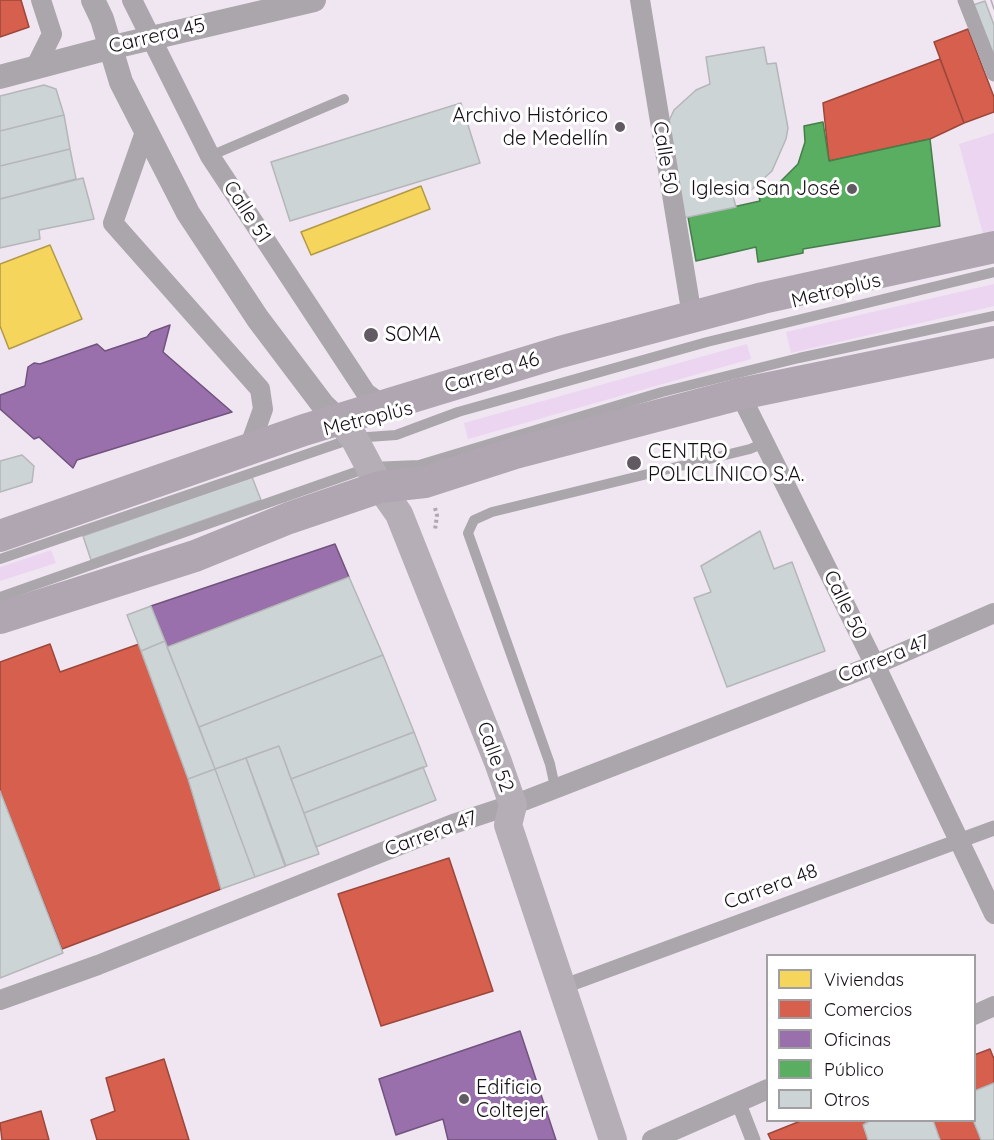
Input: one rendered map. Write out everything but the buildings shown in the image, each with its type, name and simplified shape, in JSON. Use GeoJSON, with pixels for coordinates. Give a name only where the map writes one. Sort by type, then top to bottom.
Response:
{"type":"FeatureCollection","features":[{"type":"Feature","properties":{"kind":"main road","name":"Carrera 46"},"geometry":{"type":"LineString","coordinates":[[0,536],[249,448],[346,429],[386,407],[517,365],[692,316],[994,247]]}},
{"type":"Feature","properties":{"kind":"main road"},"geometry":{"type":"LineString","coordinates":[[0,618],[195,556],[289,518],[375,477],[425,482],[514,453],[740,394],[994,342]]}},
{"type":"Feature","properties":{"kind":"main road"},"geometry":{"type":"LineString","coordinates":[[346,429],[375,477]]}},
{"type":"Feature","properties":{"kind":"main road","name":"Calle 52"},"geometry":{"type":"LineString","coordinates":[[375,477],[399,514],[417,554],[513,805],[508,825],[613,1140]]}},
{"type":"Feature","properties":{"kind":"street"},"geometry":{"type":"LineString","coordinates":[[35,68],[52,34],[41,0]]}},
{"type":"Feature","properties":{"kind":"street"},"geometry":{"type":"LineString","coordinates":[[93,0],[102,20],[121,82],[188,213],[228,275],[300,374],[346,429]]}},
{"type":"Feature","properties":{"kind":"street","name":"Calle 51"},"geometry":{"type":"LineString","coordinates":[[132,0],[149,39],[210,156],[366,393],[386,407]]}},
{"type":"Feature","properties":{"kind":"street","name":"Carrera 45"},"geometry":{"type":"LineString","coordinates":[[0,77],[110,48],[314,0]]}},
{"type":"Feature","properties":{"kind":"street","name":"Calle 50"},"geometry":{"type":"LineString","coordinates":[[640,0],[692,316]]}},
{"type":"Feature","properties":{"kind":"street"},"geometry":{"type":"LineString","coordinates":[[966,0],[994,74]]}},
{"type":"Feature","properties":{"kind":"street"},"geometry":{"type":"LineString","coordinates":[[145,132],[112,223],[260,389],[263,410],[249,448]]}},
{"type":"Feature","properties":{"kind":"street","name":"Calle 50"},"geometry":{"type":"LineString","coordinates":[[740,394],[874,664],[994,914]]}},
{"type":"Feature","properties":{"kind":"street","name":"Carrera 47"},"geometry":{"type":"LineString","coordinates":[[0,1000],[98,964],[453,824],[513,805],[874,664],[994,613]]}},
{"type":"Feature","properties":{"kind":"street","name":"Carrera 48"},"geometry":{"type":"LineString","coordinates":[[562,987],[994,828]]}},
{"type":"Feature","properties":{"kind":"street"},"geometry":{"type":"LineString","coordinates":[[976,1015],[994,1006]]}},
{"type":"Feature","properties":{"kind":"street"},"geometry":{"type":"LineString","coordinates":[[652,1140],[739,1104],[766,1090]]}},
{"type":"Feature","properties":{"kind":"street"},"geometry":{"type":"LineString","coordinates":[[739,1104],[753,1140]]}},
{"type":"Feature","properties":{"kind":"lane"},"geometry":{"type":"LineString","coordinates":[[210,156],[344,99]]}},
{"type":"Feature","properties":{"kind":"lane","name":"Metroplús"},"geometry":{"type":"LineString","coordinates":[[0,559],[346,429],[396,435],[458,412],[707,342],[994,272]]}},
{"type":"Feature","properties":{"kind":"lane"},"geometry":{"type":"LineString","coordinates":[[0,597],[375,477],[673,389],[799,358],[994,316]]}},
{"type":"Feature","properties":{"kind":"lane"},"geometry":{"type":"LineString","coordinates":[[555,788],[550,764],[468,533],[474,520],[492,512],[750,449],[764,443]]}},
{"type":"Feature","properties":{"kind":"shaded area"},"geometry":{"type":"Polygon","coordinates":[[[994,133],[994,232],[983,234],[959,144],[994,133]]]}},
{"type":"Feature","properties":{"kind":"shaded area"},"geometry":{"type":"Polygon","coordinates":[[[994,284],[994,306],[791,353],[786,332],[994,284]]]}},
{"type":"Feature","properties":{"kind":"shaded area"},"geometry":{"type":"Polygon","coordinates":[[[747,344],[751,359],[468,439],[464,423],[747,344]]]}},
{"type":"Feature","properties":{"kind":"shaded area"},"geometry":{"type":"Polygon","coordinates":[[[51,550],[56,563],[0,581],[0,567],[51,550]]]}},
{"type":"Feature","properties":{"kind":"tram line"},"geometry":{"type":"LineString","coordinates":[[991,0],[994,9]]}},
{"type":"Feature","properties":{"kind":"place","name":"Archivo Histórico de Medellín"},"geometry":{"type":"Point","coordinates":[620,127]}},
{"type":"Feature","properties":{"kind":"place","name":"Iglesia San José"},"geometry":{"type":"Point","coordinates":[852,189]}},
{"type":"Feature","properties":{"kind":"place","name":"SOMA"},"geometry":{"type":"Point","coordinates":[371,335]}},
{"type":"Feature","properties":{"kind":"place","name":"CENTRO POLICLÍNICO S.A."},"geometry":{"type":"Point","coordinates":[634,463]}},
{"type":"Feature","properties":{"kind":"place","name":"Edificio Coltejer"},"geometry":{"type":"Point","coordinates":[464,1099]}}]}
